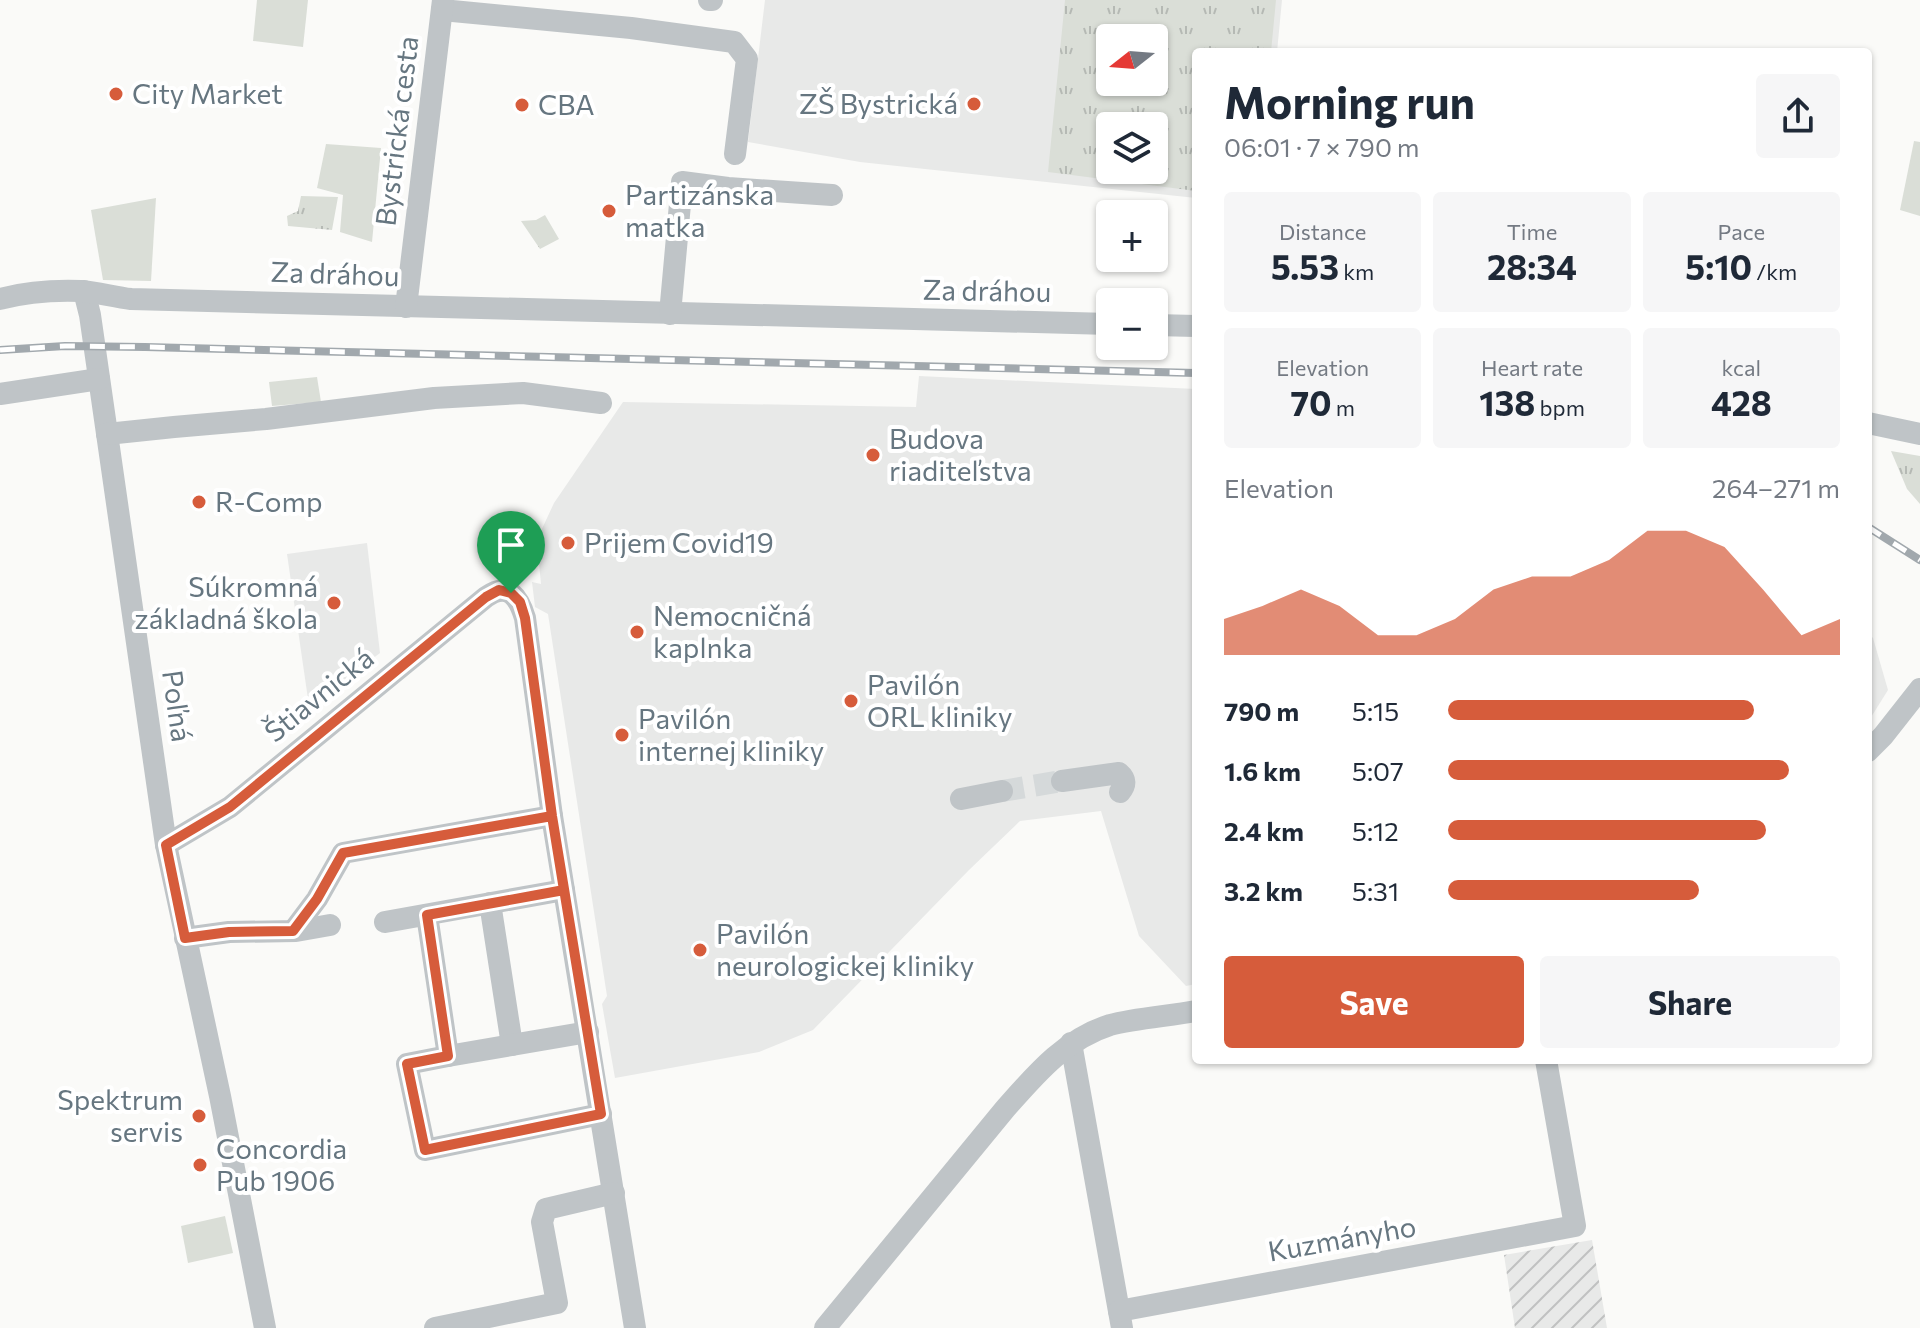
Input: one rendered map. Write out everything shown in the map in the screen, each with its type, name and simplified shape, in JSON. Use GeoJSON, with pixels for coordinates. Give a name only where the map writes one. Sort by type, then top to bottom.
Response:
{"type":"FeatureCollection","features":[{"type":"Feature","properties":{"kind":"street","name":"Bystrická cesta"},"geometry":{"type":"LineString","coordinates":[[406,307],[442,5],[734,42],[747,59],[735,150]]}},
{"type":"Feature","properties":{"kind":"street"},"geometry":{"type":"LineString","coordinates":[[670,314],[682,182],[832,195]]}},
{"type":"Feature","properties":{"kind":"street","name":"Za dráhou"},"geometry":{"type":"LineString","coordinates":[[0,299],[41,291],[84,291],[131,299],[1096,324]]}},
{"type":"Feature","properties":{"kind":"street","name":"Poľná"},"geometry":{"type":"LineString","coordinates":[[84,291],[90,315],[166,845],[220,1096],[265,1328]]}},
{"type":"Feature","properties":{"kind":"street"},"geometry":{"type":"LineString","coordinates":[[1168,325],[1192,326]]}},
{"type":"Feature","properties":{"kind":"street"},"geometry":{"type":"LineString","coordinates":[[0,394],[99,379]]}},
{"type":"Feature","properties":{"kind":"street"},"geometry":{"type":"LineString","coordinates":[[107,434],[266,419],[434,398],[523,393],[601,403]]}},
{"type":"Feature","properties":{"kind":"street"},"geometry":{"type":"LineString","coordinates":[[1872,424],[1920,434]]}},
{"type":"Feature","properties":{"kind":"street","name":"Štiavnická"},"geometry":{"type":"LineString","coordinates":[[166,845],[230,807],[486,597],[499,590],[515,596],[525,618],[552,816]]}},
{"type":"Feature","properties":{"kind":"street"},"geometry":{"type":"LineString","coordinates":[[1872,747],[1920,689]]}},
{"type":"Feature","properties":{"kind":"street"},"geometry":{"type":"LineString","coordinates":[[1062,781],[1119,773],[1125,783],[1120,792]]}},
{"type":"Feature","properties":{"kind":"street"},"geometry":{"type":"LineString","coordinates":[[961,799],[1002,791]]}},
{"type":"Feature","properties":{"kind":"street"},"geometry":{"type":"LineString","coordinates":[[293,931],[317,899],[343,853],[552,816],[635,1328]]}},
{"type":"Feature","properties":{"kind":"street"},"geometry":{"type":"LineString","coordinates":[[385,922],[564,890]]}},
{"type":"Feature","properties":{"kind":"street"},"geometry":{"type":"LineString","coordinates":[[490,903],[512,1045]]}},
{"type":"Feature","properties":{"kind":"street"},"geometry":{"type":"LineString","coordinates":[[427,915],[448,1056]]}},
{"type":"Feature","properties":{"kind":"street"},"geometry":{"type":"LineString","coordinates":[[185,938],[229,932],[293,931],[330,925]]}},
{"type":"Feature","properties":{"kind":"street"},"geometry":{"type":"LineString","coordinates":[[825,1328],[1015,1098],[1036,1074],[1071,1043],[1110,1025],[1192,1012]]}},
{"type":"Feature","properties":{"kind":"street"},"geometry":{"type":"LineString","coordinates":[[588,1032],[407,1064],[425,1150],[601,1114]]}},
{"type":"Feature","properties":{"kind":"street"},"geometry":{"type":"LineString","coordinates":[[1071,1043],[1120,1319]]}},
{"type":"Feature","properties":{"kind":"street","name":"Kuzmányho"},"geometry":{"type":"LineString","coordinates":[[1120,1319],[1575,1226],[1547,1064]]}},
{"type":"Feature","properties":{"kind":"street"},"geometry":{"type":"LineString","coordinates":[[435,1328],[557,1303],[542,1222],[546,1209],[614,1193]]}},
{"type":"Feature","properties":{"kind":"shaded area","name":"ZŠ Bystrická"},"geometry":{"type":"Polygon","coordinates":[[[765,0],[1282,0],[1277,48],[1192,48],[1192,198],[860,162],[748,142],[765,0]]]}},
{"type":"Feature","properties":{"kind":"shaded area"},"geometry":{"type":"Polygon","coordinates":[[[919,376],[1192,389],[1192,985],[1186,986],[1139,936],[1101,811],[1020,821],[813,1030],[759,1052],[615,1078],[602,1004],[607,996],[548,614],[535,607],[532,582],[541,584],[538,553],[541,531],[554,503],[623,402],[916,407],[919,376]]]}},
{"type":"Feature","properties":{"kind":"shaded area","name":"Súkromná základná škola"},"geometry":{"type":"Polygon","coordinates":[[[367,543],[380,653],[309,706],[287,554],[367,543]]]}},
{"type":"Feature","properties":{"kind":"shaded area"},"geometry":{"type":"Polygon","coordinates":[[[1872,637],[1873,638],[1888,690],[1872,716],[1872,637]]]}},
{"type":"Feature","properties":{"kind":"shaded area"},"geometry":{"type":"Polygon","coordinates":[[[1592,1240],[1607,1328],[1515,1328],[1504,1255],[1592,1240]]]}},
{"type":"Feature","properties":{"kind":"green space"},"geometry":{"type":"Polygon","coordinates":[[[257,0],[308,0],[303,47],[253,41],[257,0]]]}},
{"type":"Feature","properties":{"kind":"green space"},"geometry":{"type":"Polygon","coordinates":[[[1065,0],[1276,0],[1271,48],[1192,48],[1192,190],[1141,184],[1168,184],[1168,112],[1096,112],[1096,178],[1048,172],[1065,0]]]}},
{"type":"Feature","properties":{"kind":"green space"},"geometry":{"type":"Polygon","coordinates":[[[1914,141],[1920,142],[1920,216],[1900,210],[1914,141]]]}},
{"type":"Feature","properties":{"kind":"green space"},"geometry":{"type":"Polygon","coordinates":[[[326,144],[381,148],[372,242],[340,232],[343,195],[317,188],[326,144]]]}},
{"type":"Feature","properties":{"kind":"green space"},"geometry":{"type":"Polygon","coordinates":[[[301,196],[338,197],[332,230],[288,226],[287,216],[298,211],[301,196]]]}},
{"type":"Feature","properties":{"kind":"green space"},"geometry":{"type":"Polygon","coordinates":[[[156,198],[151,281],[103,280],[91,210],[156,198]]]}},
{"type":"Feature","properties":{"kind":"green space"},"geometry":{"type":"Polygon","coordinates":[[[545,215],[559,239],[540,249],[521,221],[536,220],[545,215]]]}},
{"type":"Feature","properties":{"kind":"green space"},"geometry":{"type":"Polygon","coordinates":[[[317,377],[321,402],[272,406],[269,382],[317,377]]]}},
{"type":"Feature","properties":{"kind":"green space"},"geometry":{"type":"Polygon","coordinates":[[[1891,451],[1920,456],[1920,504],[1907,489],[1891,451]]]}},
{"type":"Feature","properties":{"kind":"green space"},"geometry":{"type":"Polygon","coordinates":[[[225,1216],[233,1253],[188,1263],[181,1226],[225,1216]]]}},
{"type":"Feature","properties":{"kind":"tunnel"},"geometry":{"type":"LineString","coordinates":[[1002,791],[1062,781]]}},
{"type":"Feature","properties":{"kind":"railway"},"geometry":{"type":"LineString","coordinates":[[0,350],[65,346],[145,347],[1192,373]]}},
{"type":"Feature","properties":{"kind":"railway"},"geometry":{"type":"LineString","coordinates":[[1872,530],[1920,560]]}},
{"type":"Feature","properties":{"kind":"place","name":"City Market"},"geometry":{"type":"Point","coordinates":[116,94]}},
{"type":"Feature","properties":{"kind":"place","name":"ZŠ Bystrická"},"geometry":{"type":"Point","coordinates":[974,104]}},
{"type":"Feature","properties":{"kind":"place","name":"CBA"},"geometry":{"type":"Point","coordinates":[522,105]}},
{"type":"Feature","properties":{"kind":"place","name":"Partizánska matka"},"geometry":{"type":"Point","coordinates":[609,211]}},
{"type":"Feature","properties":{"kind":"place","name":"Budova riaditeľstva"},"geometry":{"type":"Point","coordinates":[873,455]}},
{"type":"Feature","properties":{"kind":"place","name":"R-Comp"},"geometry":{"type":"Point","coordinates":[199,502]}},
{"type":"Feature","properties":{"kind":"place","name":"Prijem Covid19"},"geometry":{"type":"Point","coordinates":[568,543]}},
{"type":"Feature","properties":{"kind":"place","name":"Súkromná základná škola"},"geometry":{"type":"Point","coordinates":[334,603]}},
{"type":"Feature","properties":{"kind":"place","name":"Nemocničná kaplnka"},"geometry":{"type":"Point","coordinates":[637,632]}},
{"type":"Feature","properties":{"kind":"place","name":"Pavilón ORL kliniky"},"geometry":{"type":"Point","coordinates":[851,701]}},
{"type":"Feature","properties":{"kind":"place","name":"Pavilón internej kliniky"},"geometry":{"type":"Point","coordinates":[622,735]}},
{"type":"Feature","properties":{"kind":"place","name":"Pavilón neurologickej kliniky"},"geometry":{"type":"Point","coordinates":[700,950]}},
{"type":"Feature","properties":{"kind":"place","name":"Spektrum servis"},"geometry":{"type":"Point","coordinates":[199,1116]}},
{"type":"Feature","properties":{"kind":"place","name":"Concordia Pub 1906"},"geometry":{"type":"Point","coordinates":[200,1165]}},
{"type":"Feature","properties":{"kind":"route"},"geometry":{"type":"LineString","coordinates":[[511,593],[499,590],[486,597],[230,807],[166,845],[185,938],[229,932],[293,931],[317,899],[343,853],[552,816],[601,1114],[425,1150],[407,1064],[448,1056],[427,915],[564,890],[552,816],[525,618],[520,602],[511,593]]}}]}
